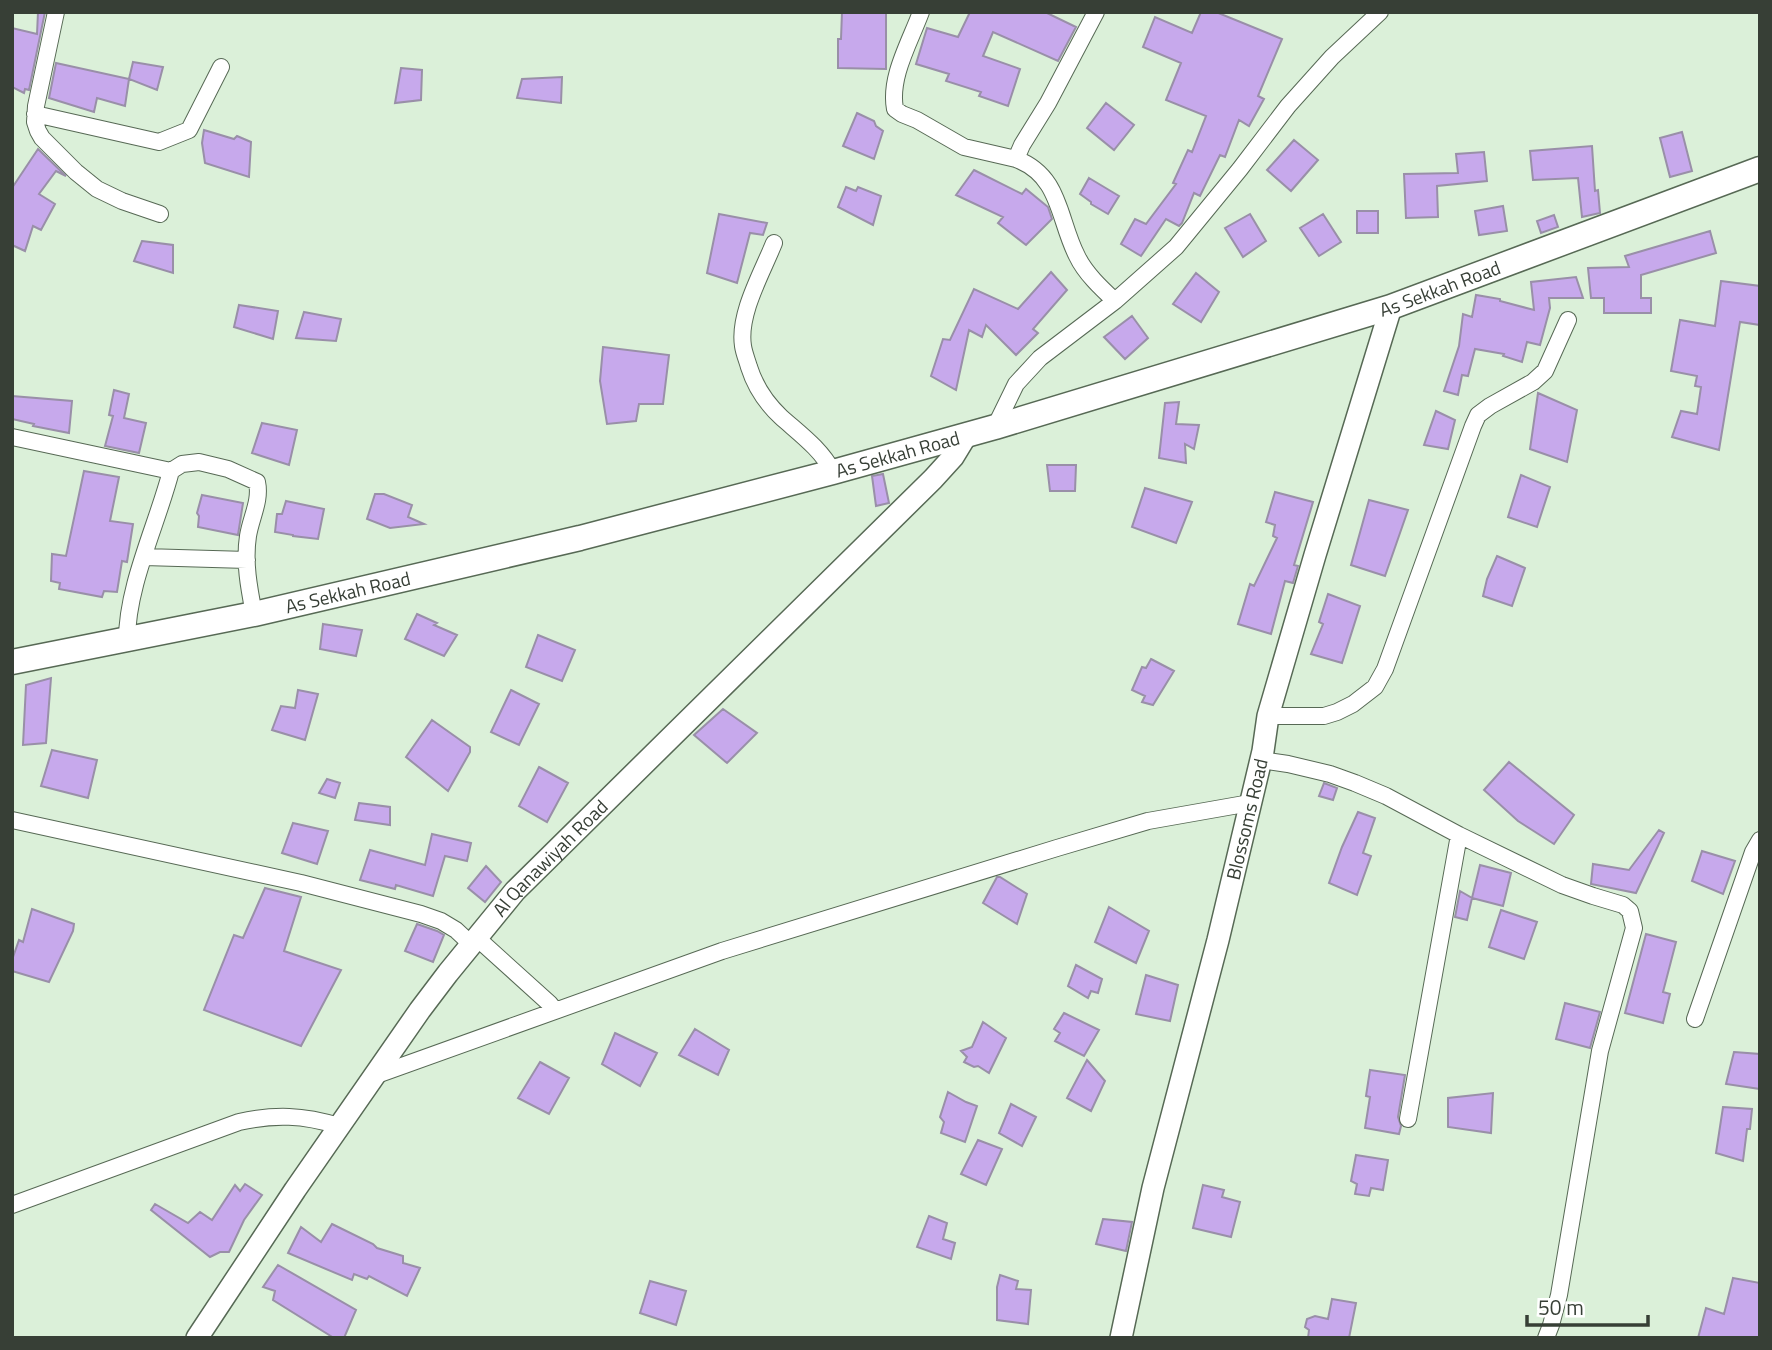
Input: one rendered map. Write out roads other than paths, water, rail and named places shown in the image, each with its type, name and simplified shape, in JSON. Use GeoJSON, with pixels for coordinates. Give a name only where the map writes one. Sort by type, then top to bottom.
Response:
{"type":"FeatureCollection","features":[{"type":"Feature","properties":{"kind":"main road","name":"As Sekkah Road"},"geometry":{"type":"LineString","coordinates":[[12,662],[254,614],[580,538],[995,427],[1391,307],[1760,169]]}},
{"type":"Feature","properties":{"kind":"street"},"geometry":{"type":"LineString","coordinates":[[56,12],[35,114],[35,122],[42,138],[86,181],[109,196],[160,214]]}},
{"type":"Feature","properties":{"kind":"street"},"geometry":{"type":"LineString","coordinates":[[921,12],[897,75],[895,109],[964,147],[1016,159],[1038,170],[1055,196],[1077,256],[1094,280],[1115,301]]}},
{"type":"Feature","properties":{"kind":"street"},"geometry":{"type":"LineString","coordinates":[[1016,159],[1096,12]]}},
{"type":"Feature","properties":{"kind":"street"},"geometry":{"type":"LineString","coordinates":[[995,427],[1016,384],[1040,358],[1115,301],[1176,247],[1287,106],[1332,57],[1380,12]]}},
{"type":"Feature","properties":{"kind":"street"},"geometry":{"type":"LineString","coordinates":[[35,114],[159,142],[189,130],[221,67]]}},
{"type":"Feature","properties":{"kind":"street"},"geometry":{"type":"LineString","coordinates":[[774,243],[745,315],[743,348],[752,379],[760,393],[778,414],[813,445],[833,472]]}},
{"type":"Feature","properties":{"kind":"street","name":"Blossoms Road"},"geometry":{"type":"LineString","coordinates":[[1121,1338],[1153,1188],[1218,940],[1263,751],[1268,716],[1391,307]]}},
{"type":"Feature","properties":{"kind":"street"},"geometry":{"type":"LineString","coordinates":[[1268,716],[1324,716],[1353,704],[1375,687],[1385,669],[1478,415],[1533,382],[1545,371],[1568,320]]}},
{"type":"Feature","properties":{"kind":"street","name":"Al Qanawiyah Road"},"geometry":{"type":"LineString","coordinates":[[197,1338],[374,1076],[441,982],[515,891],[933,480],[953,457],[967,434]]}},
{"type":"Feature","properties":{"kind":"street"},"geometry":{"type":"LineString","coordinates":[[12,437],[170,471],[182,464],[199,462],[228,469],[257,482],[259,491],[248,535],[247,561],[247,578],[254,614]]}},
{"type":"Feature","properties":{"kind":"street"},"geometry":{"type":"LineString","coordinates":[[127,640],[127,620],[132,597],[170,471]]}},
{"type":"Feature","properties":{"kind":"street"},"geometry":{"type":"LineString","coordinates":[[144,557],[247,561]]}},
{"type":"Feature","properties":{"kind":"street"},"geometry":{"type":"LineString","coordinates":[[1260,760],[1331,774],[1386,796],[1562,885],[1623,905],[1630,911],[1634,928],[1600,1051],[1559,1295],[1546,1338]]}},
{"type":"Feature","properties":{"kind":"street"},"geometry":{"type":"LineString","coordinates":[[374,1076],[722,951],[1148,821],[1250,803]]}},
{"type":"Feature","properties":{"kind":"street"},"geometry":{"type":"LineString","coordinates":[[12,820],[301,883],[421,914],[441,921],[475,942],[555,1010]]}},
{"type":"Feature","properties":{"kind":"street"},"geometry":{"type":"LineString","coordinates":[[1408,1119],[1459,835]]}},
{"type":"Feature","properties":{"kind":"street"},"geometry":{"type":"LineString","coordinates":[[1695,1019],[1753,852],[1760,840]]}},
{"type":"Feature","properties":{"kind":"street"},"geometry":{"type":"LineString","coordinates":[[12,1205],[239,1122],[261,1117],[286,1116],[314,1118],[339,1126]]}}]}
